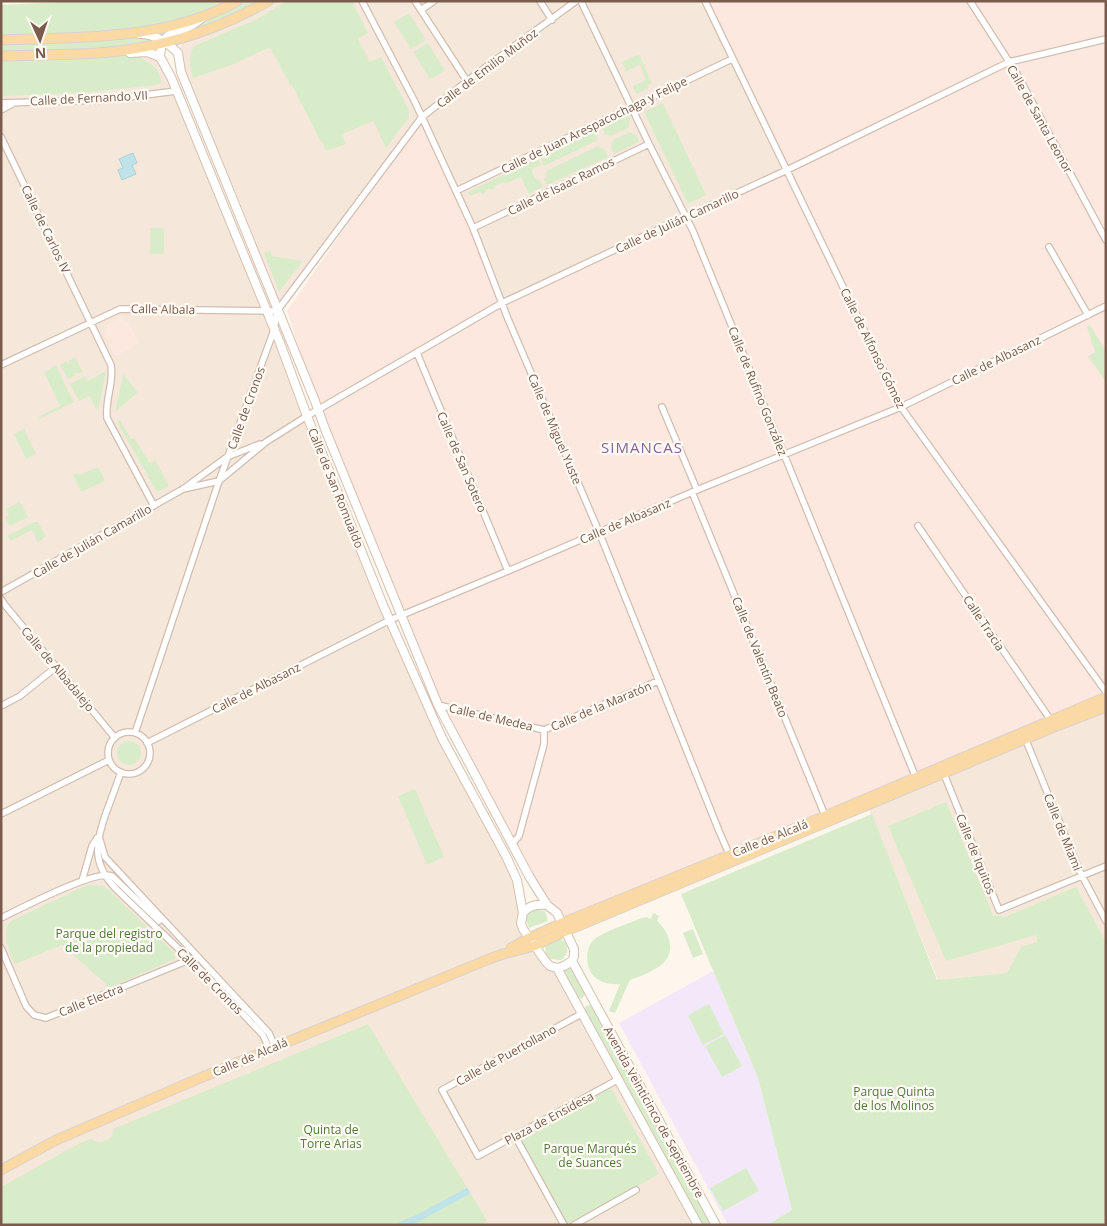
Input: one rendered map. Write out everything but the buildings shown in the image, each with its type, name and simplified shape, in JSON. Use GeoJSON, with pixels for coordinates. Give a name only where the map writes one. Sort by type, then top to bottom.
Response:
{"type":"FeatureCollection","features":[{"type":"Feature","properties":{"kind":"main road"},"geometry":{"type":"LineString","coordinates":[[1,40],[133,34],[163,28],[204,16],[236,1]]}},
{"type":"Feature","properties":{"kind":"main road"},"geometry":{"type":"LineString","coordinates":[[1,56],[88,53],[135,48],[189,36],[232,21],[268,1]]}},
{"type":"Feature","properties":{"kind":"main road"},"geometry":{"type":"LineString","coordinates":[[88,53],[101,56],[147,52],[160,58],[160,49],[174,31],[192,25],[204,16]]}},
{"type":"Feature","properties":{"kind":"main road"},"geometry":{"type":"LineString","coordinates":[[133,34],[153,36],[178,53],[182,43],[189,36]]}},
{"type":"Feature","properties":{"kind":"main road","name":"Calle de San Romualdo"},"geometry":{"type":"LineString","coordinates":[[178,53],[181,72],[324,429],[438,705],[529,876],[547,905],[557,913],[564,927]]}},
{"type":"Feature","properties":{"kind":"main road","name":"Calle de San Romualdo"},"geometry":{"type":"LineString","coordinates":[[160,58],[167,69],[267,310],[390,620],[442,738],[506,856],[516,880],[523,913],[521,923],[531,942]]}},
{"type":"Feature","properties":{"kind":"main road","name":"Calle de Alcalá"},"geometry":{"type":"LineString","coordinates":[[564,927],[737,860],[916,778],[1040,724],[1106,698]]}},
{"type":"Feature","properties":{"kind":"main road","name":"Calle de Alcalá"},"geometry":{"type":"LineString","coordinates":[[1,1170],[54,1141],[272,1048],[503,954],[729,854],[944,774],[1106,707]]}},
{"type":"Feature","properties":{"kind":"main road"},"geometry":{"type":"LineString","coordinates":[[932,771],[944,774]]}},
{"type":"Feature","properties":{"kind":"main road"},"geometry":{"type":"LineString","coordinates":[[523,913],[529,906],[547,905]]}},
{"type":"Feature","properties":{"kind":"main road","name":"Avenida Veinticinco de Septiembre"},"geometry":{"type":"LineString","coordinates":[[564,927],[574,949],[572,961],[716,1225]]}},
{"type":"Feature","properties":{"kind":"main road","name":"Avenida Veinticinco de Septiembre"},"geometry":{"type":"LineString","coordinates":[[531,942],[546,962],[550,966],[557,968],[698,1225]]}},
{"type":"Feature","properties":{"kind":"main road"},"geometry":{"type":"LineString","coordinates":[[557,968],[572,961]]}},
{"type":"Feature","properties":{"kind":"main road"},"geometry":{"type":"LineString","coordinates":[[581,1009],[582,1002],[592,999]]}},
{"type":"Feature","properties":{"kind":"street","name":"Calle de Miguel Yuste"},"geometry":{"type":"LineString","coordinates":[[362,1],[422,117],[473,228],[502,303],[599,532],[729,854]]}},
{"type":"Feature","properties":{"kind":"street"},"geometry":{"type":"LineString","coordinates":[[415,1],[467,81]]}},
{"type":"Feature","properties":{"kind":"street"},"geometry":{"type":"LineString","coordinates":[[421,10],[434,1]]}},
{"type":"Feature","properties":{"kind":"street"},"geometry":{"type":"LineString","coordinates":[[540,1],[552,20]]}},
{"type":"Feature","properties":{"kind":"street","name":"Calle de Emilio Muñoz"},"geometry":{"type":"LineString","coordinates":[[422,117],[467,81],[576,1]]}},
{"type":"Feature","properties":{"kind":"street","name":"Calle de Rufino González"},"geometry":{"type":"LineString","coordinates":[[581,1],[649,144],[686,216],[916,778]]}},
{"type":"Feature","properties":{"kind":"street","name":"Calle de Alfonso Gómez"},"geometry":{"type":"LineString","coordinates":[[705,1],[901,407],[1106,692]]}},
{"type":"Feature","properties":{"kind":"street","name":"Calle de Santa Leonor"},"geometry":{"type":"LineString","coordinates":[[970,1],[1009,62],[1106,240]]}},
{"type":"Feature","properties":{"kind":"street","name":"Calle de Julián Camarillo"},"geometry":{"type":"LineString","coordinates":[[183,489],[218,481],[266,442],[502,303],[787,170],[1009,62],[1106,39]]}},
{"type":"Feature","properties":{"kind":"street","name":"Calle de Juan Arespacochaga y Felipe"},"geometry":{"type":"LineString","coordinates":[[456,191],[732,59]]}},
{"type":"Feature","properties":{"kind":"street","name":"Calle de Fernando VII"},"geometry":{"type":"LineString","coordinates":[[1,103],[105,100],[176,92]]}},
{"type":"Feature","properties":{"kind":"street"},"geometry":{"type":"LineString","coordinates":[[1,110],[14,103]]}},
{"type":"Feature","properties":{"kind":"street","name":"Calle de Cronos"},"geometry":{"type":"LineString","coordinates":[[135,734],[218,481],[274,330],[277,311],[422,117]]}},
{"type":"Feature","properties":{"kind":"street","name":"Calle de Carlos IV"},"geometry":{"type":"LineString","coordinates":[[1,137],[111,365],[113,376],[106,407],[107,418],[154,506]]}},
{"type":"Feature","properties":{"kind":"street","name":"Calle de Isaac Ramos"},"geometry":{"type":"LineString","coordinates":[[473,228],[649,144]]}},
{"type":"Feature","properties":{"kind":"street"},"geometry":{"type":"LineString","coordinates":[[1049,247],[1088,314]]}},
{"type":"Feature","properties":{"kind":"street","name":"Calle de Albasanz"},"geometry":{"type":"LineString","coordinates":[[147,743],[390,620],[508,572],[695,491],[901,407],[1106,306]]}},
{"type":"Feature","properties":{"kind":"street","name":"Calle Albala"},"geometry":{"type":"LineString","coordinates":[[1,365],[120,309],[277,311]]}},
{"type":"Feature","properties":{"kind":"street","name":"Calle de San Sotero"},"geometry":{"type":"LineString","coordinates":[[417,353],[508,572]]}},
{"type":"Feature","properties":{"kind":"street","name":"Calle de Valentín Beato"},"geometry":{"type":"LineString","coordinates":[[662,407],[826,819]]}},
{"type":"Feature","properties":{"kind":"street","name":"Calle de Julián Camarillo"},"geometry":{"type":"LineString","coordinates":[[1,592],[183,489],[227,457],[266,442]]}},
{"type":"Feature","properties":{"kind":"street","name":"Calle Tracia"},"geometry":{"type":"LineString","coordinates":[[918,526],[1050,720]]}},
{"type":"Feature","properties":{"kind":"street","name":"Calle de Albadalejo"},"geometry":{"type":"LineString","coordinates":[[1,599],[115,738]]}},
{"type":"Feature","properties":{"kind":"street"},"geometry":{"type":"LineString","coordinates":[[1,706],[20,696],[56,667]]}},
{"type":"Feature","properties":{"kind":"street","name":"Calle de la Maratón"},"geometry":{"type":"LineString","coordinates":[[512,844],[519,836],[544,744],[544,730],[658,681]]}},
{"type":"Feature","properties":{"kind":"street","name":"Calle de Alcalá"},"geometry":{"type":"LineString","coordinates":[[1084,716],[1090,709],[1099,705],[1106,698]]}},
{"type":"Feature","properties":{"kind":"street","name":"Calle de Medea"},"geometry":{"type":"LineString","coordinates":[[438,705],[544,730]]}},
{"type":"Feature","properties":{"kind":"street"},"geometry":{"type":"LineString","coordinates":[[1050,720],[1059,725]]}},
{"type":"Feature","properties":{"kind":"street","name":"Calle de Alcalá"},"geometry":{"type":"LineString","coordinates":[[1025,740],[1025,737],[1035,732],[1040,724]]}},
{"type":"Feature","properties":{"kind":"street"},"geometry":{"type":"LineString","coordinates":[[121,734],[135,734],[147,743],[150,756],[145,767],[134,774],[116,770],[110,760],[109,747],[115,738],[121,734]]}},
{"type":"Feature","properties":{"kind":"street","name":"Calle de Miami"},"geometry":{"type":"LineString","coordinates":[[1025,740],[1082,876],[1106,921]]}},
{"type":"Feature","properties":{"kind":"street"},"geometry":{"type":"LineString","coordinates":[[1,814],[110,760]]}},
{"type":"Feature","properties":{"kind":"street","name":"Calle de Cronos"},"geometry":{"type":"LineString","coordinates":[[121,772],[98,836],[97,852],[104,874],[116,889],[205,974],[272,1048]]}},
{"type":"Feature","properties":{"kind":"street","name":"Calle de Iquitos"},"geometry":{"type":"LineString","coordinates":[[944,774],[999,910],[1106,866]]}},
{"type":"Feature","properties":{"kind":"street"},"geometry":{"type":"LineString","coordinates":[[916,778],[926,781]]}},
{"type":"Feature","properties":{"kind":"street","name":"Calle de Cronos"},"geometry":{"type":"LineString","coordinates":[[98,836],[105,857],[268,1033],[272,1048]]}},
{"type":"Feature","properties":{"kind":"street"},"geometry":{"type":"LineString","coordinates":[[82,881],[92,846],[98,836]]}},
{"type":"Feature","properties":{"kind":"street"},"geometry":{"type":"LineString","coordinates":[[729,854],[737,860]]}},
{"type":"Feature","properties":{"kind":"street","name":"Calle de Cronos"},"geometry":{"type":"LineString","coordinates":[[104,874],[112,876],[122,884],[210,969]]}},
{"type":"Feature","properties":{"kind":"street"},"geometry":{"type":"LineString","coordinates":[[1,918],[82,881],[104,874]]}},
{"type":"Feature","properties":{"kind":"street","name":"Calle Electra"},"geometry":{"type":"LineString","coordinates":[[1,948],[26,1006],[34,1015],[46,1018],[189,960]]}},
{"type":"Feature","properties":{"kind":"street","name":"Calle de Puertollano"},"geometry":{"type":"LineString","coordinates":[[478,1156],[442,1090],[581,1009]]}},
{"type":"Feature","properties":{"kind":"street","name":"Plaza de Ensidesa"},"geometry":{"type":"LineString","coordinates":[[478,1156],[619,1079]]}},
{"type":"Feature","properties":{"kind":"street"},"geometry":{"type":"LineString","coordinates":[[515,1136],[564,1225]]}},
{"type":"Feature","properties":{"kind":"street"},"geometry":{"type":"LineString","coordinates":[[574,1225],[636,1190]]}},
{"type":"Feature","properties":{"kind":"shaded area"},"geometry":{"type":"Polygon","coordinates":[[[268,1],[705,1],[787,170],[502,303],[422,117],[277,311],[181,72],[178,53],[182,43],[268,1]]]}},
{"type":"Feature","properties":{"kind":"shaded area"},"geometry":{"type":"Polygon","coordinates":[[[705,1],[1106,1],[1106,697],[562,923],[547,905],[452,734],[325,429],[287,311],[422,117],[473,228],[503,303],[787,170],[705,1]]]}},
{"type":"Feature","properties":{"kind":"shaded area"},"geometry":{"type":"Polygon","coordinates":[[[135,48],[160,57],[442,738],[517,880],[521,923],[534,946],[557,968],[698,1225],[1,1225],[1,56],[135,48]]]}},
{"type":"Feature","properties":{"kind":"shaded area"},"geometry":{"type":"Polygon","coordinates":[[[120,318],[129,323],[138,343],[115,356],[104,329],[107,328],[106,325],[120,318]]]}},
{"type":"Feature","properties":{"kind":"shaded area"},"geometry":{"type":"Polygon","coordinates":[[[1106,697],[1106,942],[1095,924],[1007,973],[938,980],[865,799],[1106,697]]]}},
{"type":"Feature","properties":{"kind":"shaded area"},"geometry":{"type":"Polygon","coordinates":[[[713,971],[758,1078],[792,1210],[767,1225],[728,1225],[619,1023],[713,971]]]}},
{"type":"Feature","properties":{"kind":"green space"},"geometry":{"type":"Polygon","coordinates":[[[80,1],[279,1],[229,27],[138,56],[153,66],[159,73],[161,83],[156,85],[81,93],[1,96],[1,5],[80,1]]]}},
{"type":"Feature","properties":{"kind":"green space"},"geometry":{"type":"Polygon","coordinates":[[[286,1],[352,1],[368,33],[358,39],[370,62],[381,57],[409,110],[409,117],[386,148],[373,121],[342,134],[346,144],[326,151],[323,142],[321,142],[270,47],[234,64],[193,78],[190,62],[194,46],[257,19],[286,1]]]}},
{"type":"Feature","properties":{"kind":"green space"},"geometry":{"type":"Polygon","coordinates":[[[409,13],[426,40],[411,49],[394,22],[409,13]]]}},
{"type":"Feature","properties":{"kind":"green space"},"geometry":{"type":"Polygon","coordinates":[[[428,43],[445,71],[430,79],[413,52],[428,43]]]}},
{"type":"Feature","properties":{"kind":"green space"},"geometry":{"type":"Polygon","coordinates":[[[639,54],[652,83],[647,86],[648,89],[636,94],[633,86],[646,80],[640,65],[626,71],[622,62],[639,54]]]}},
{"type":"Feature","properties":{"kind":"green space"},"geometry":{"type":"Polygon","coordinates":[[[663,103],[706,195],[688,204],[644,112],[663,103]]]}},
{"type":"Feature","properties":{"kind":"green space"},"geometry":{"type":"Polygon","coordinates":[[[628,115],[630,119],[628,128],[611,136],[605,134],[602,127],[628,115]]]}},
{"type":"Feature","properties":{"kind":"green space"},"geometry":{"type":"Polygon","coordinates":[[[594,131],[597,137],[596,141],[544,166],[540,157],[594,131]]]}},
{"type":"Feature","properties":{"kind":"green space"},"geometry":{"type":"Polygon","coordinates":[[[630,132],[637,136],[639,142],[614,154],[611,147],[613,140],[630,132]]]}},
{"type":"Feature","properties":{"kind":"green space"},"geometry":{"type":"Polygon","coordinates":[[[598,146],[605,150],[608,157],[547,185],[544,179],[546,178],[546,171],[598,146]]]}},
{"type":"Feature","properties":{"kind":"green space"},"geometry":{"type":"Polygon","coordinates":[[[538,158],[541,165],[533,168],[532,172],[543,187],[529,194],[521,177],[505,184],[504,182],[494,186],[495,189],[491,190],[490,188],[482,194],[480,192],[470,196],[468,192],[538,158]]]}},
{"type":"Feature","properties":{"kind":"green space"},"geometry":{"type":"Polygon","coordinates":[[[150,228],[164,228],[164,254],[150,254],[150,228]]]}},
{"type":"Feature","properties":{"kind":"green space"},"geometry":{"type":"Polygon","coordinates":[[[270,251],[272,256],[303,261],[279,292],[264,253],[270,251]]]}},
{"type":"Feature","properties":{"kind":"green space"},"geometry":{"type":"Polygon","coordinates":[[[1090,325],[1104,348],[1106,348],[1106,382],[1088,356],[1095,352],[1087,327],[1090,325]]]}},
{"type":"Feature","properties":{"kind":"green space"},"geometry":{"type":"Polygon","coordinates":[[[75,357],[83,372],[76,373],[68,379],[60,365],[67,361],[68,364],[70,363],[69,361],[75,357]]]}},
{"type":"Feature","properties":{"kind":"green space"},"geometry":{"type":"Polygon","coordinates":[[[56,365],[67,392],[69,392],[74,402],[40,419],[39,417],[60,406],[44,372],[56,365]]]}},
{"type":"Feature","properties":{"kind":"green space"},"geometry":{"type":"Polygon","coordinates":[[[106,371],[99,407],[96,409],[90,396],[79,401],[70,384],[85,376],[88,381],[106,371]]]}},
{"type":"Feature","properties":{"kind":"green space"},"geometry":{"type":"Polygon","coordinates":[[[123,374],[138,392],[115,412],[123,374]]]}},
{"type":"Feature","properties":{"kind":"green space"},"geometry":{"type":"Polygon","coordinates":[[[120,420],[131,439],[134,438],[150,463],[155,460],[169,486],[157,492],[117,422],[120,420]]]}},
{"type":"Feature","properties":{"kind":"green space"},"geometry":{"type":"Polygon","coordinates":[[[24,429],[36,454],[26,459],[14,434],[24,429]]]}},
{"type":"Feature","properties":{"kind":"green space"},"geometry":{"type":"Polygon","coordinates":[[[98,467],[105,481],[81,492],[73,475],[78,473],[79,475],[98,467]]]}},
{"type":"Feature","properties":{"kind":"green space"},"geometry":{"type":"Polygon","coordinates":[[[20,502],[28,517],[10,526],[5,517],[9,515],[6,509],[20,502]]]}},
{"type":"Feature","properties":{"kind":"green space"},"geometry":{"type":"Polygon","coordinates":[[[34,522],[38,522],[46,536],[38,543],[31,530],[11,541],[8,537],[9,535],[34,522]]]}},
{"type":"Feature","properties":{"kind":"green space"},"geometry":{"type":"Polygon","coordinates":[[[129,741],[138,744],[141,753],[138,762],[129,765],[120,762],[117,753],[120,744],[129,741]]]}},
{"type":"Feature","properties":{"kind":"green space"},"geometry":{"type":"Polygon","coordinates":[[[415,789],[444,857],[427,865],[398,796],[415,789]]]}},
{"type":"Feature","properties":{"kind":"green space","name":"Parque Quinta de los Molinos"},"geometry":{"type":"Polygon","coordinates":[[[946,802],[993,915],[1004,917],[1076,887],[1106,942],[1106,1225],[767,1225],[792,1210],[758,1078],[681,894],[872,814],[937,980],[1007,973],[1021,947],[1037,942],[1036,935],[946,961],[888,826],[946,802]]]}},
{"type":"Feature","properties":{"kind":"green space","name":"Parque del registro de la propiedad"},"geometry":{"type":"Polygon","coordinates":[[[87,885],[101,885],[105,887],[174,952],[175,959],[108,988],[106,984],[62,945],[15,964],[8,948],[6,936],[6,931],[11,921],[87,885]]]}},
{"type":"Feature","properties":{"kind":"green space"},"geometry":{"type":"Polygon","coordinates":[[[538,909],[545,911],[548,921],[529,928],[527,918],[529,912],[538,909]]]}},
{"type":"Feature","properties":{"kind":"green space"},"geometry":{"type":"Polygon","coordinates":[[[653,913],[659,916],[657,921],[667,933],[670,953],[662,964],[652,971],[630,980],[615,1013],[609,1011],[620,984],[605,983],[598,980],[592,974],[587,960],[590,945],[596,938],[611,930],[646,917],[651,919],[653,913]]]}},
{"type":"Feature","properties":{"kind":"green space"},"geometry":{"type":"Polygon","coordinates":[[[693,929],[703,954],[693,958],[683,933],[693,929]]]}},
{"type":"Feature","properties":{"kind":"green space"},"geometry":{"type":"Polygon","coordinates":[[[561,939],[567,947],[566,955],[561,960],[550,959],[546,954],[545,947],[561,939]]]}},
{"type":"Feature","properties":{"kind":"green space"},"geometry":{"type":"Polygon","coordinates":[[[569,964],[585,994],[582,999],[578,997],[563,968],[569,964]]]}},
{"type":"Feature","properties":{"kind":"green space"},"geometry":{"type":"Polygon","coordinates":[[[709,1004],[724,1034],[703,1045],[688,1015],[709,1004]]]}},
{"type":"Feature","properties":{"kind":"green space"},"geometry":{"type":"Polygon","coordinates":[[[587,1005],[592,1006],[711,1225],[702,1225],[585,1011],[584,1009],[587,1005]]]}},
{"type":"Feature","properties":{"kind":"green space","name":"Quinta de Torre Arias"},"geometry":{"type":"Polygon","coordinates":[[[368,1024],[486,1219],[485,1225],[1,1225],[1,1187],[80,1143],[91,1139],[96,1142],[107,1140],[112,1136],[113,1129],[368,1024]]]}},
{"type":"Feature","properties":{"kind":"green space"},"geometry":{"type":"Polygon","coordinates":[[[725,1035],[742,1066],[722,1077],[705,1046],[725,1035]]]}},
{"type":"Feature","properties":{"kind":"green space","name":"Parque Marqués de Suances"},"geometry":{"type":"Polygon","coordinates":[[[611,1088],[659,1174],[568,1225],[519,1137],[611,1088]]]}},
{"type":"Feature","properties":{"kind":"green space"},"geometry":{"type":"Polygon","coordinates":[[[746,1168],[759,1191],[723,1211],[710,1188],[746,1168]]]}},
{"type":"Feature","properties":{"kind":"water"},"geometry":{"type":"Polygon","coordinates":[[[133,153],[137,163],[132,165],[136,174],[122,180],[118,170],[123,168],[119,159],[133,153]]]}},
{"type":"Feature","properties":{"kind":"waterway"},"geometry":{"type":"LineString","coordinates":[[402,1225],[466,1192]]}},
{"type":"Feature","properties":{"kind":"district","name":"SIMANCAS"},"geometry":{"type":"Point","coordinates":[642,447]}}]}
